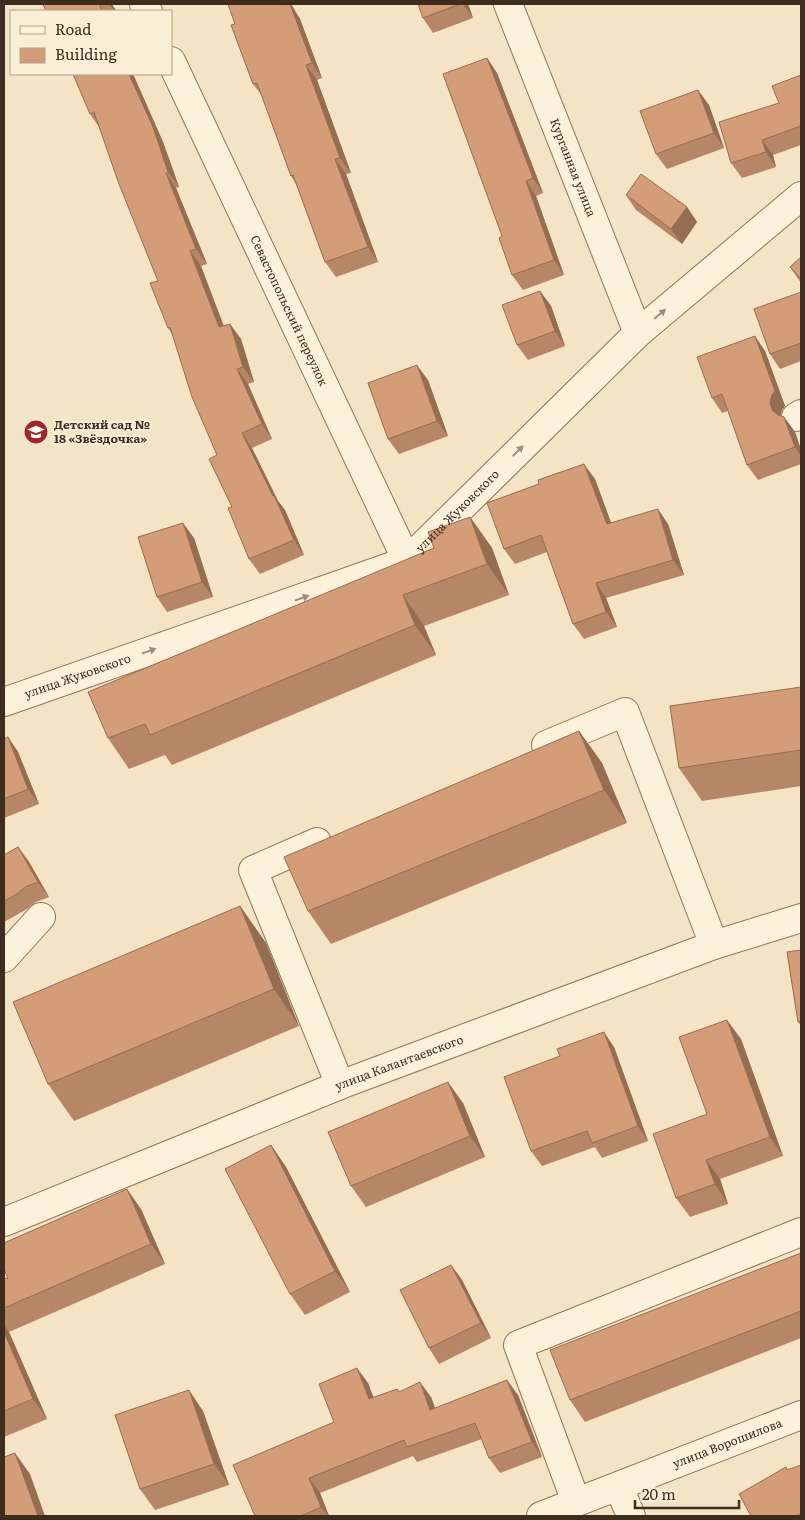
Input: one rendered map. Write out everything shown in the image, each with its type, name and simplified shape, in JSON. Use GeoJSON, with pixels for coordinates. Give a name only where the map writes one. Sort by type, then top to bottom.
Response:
{"type":"FeatureCollection","features":[{"type":"Feature","properties":{"kind":"street","name":"Курганная улица"},"geometry":{"type":"LineString","coordinates":[[508,4],[638,333]]}},
{"type":"Feature","properties":{"kind":"street","name":"Севастопольский переулок"},"geometry":{"type":"LineString","coordinates":[[172,63],[407,561]]}},
{"type":"Feature","properties":{"kind":"street","name":"улица Жуковского"},"geometry":{"type":"LineString","coordinates":[[4,702],[407,561],[638,333],[801,196]]}},
{"type":"Feature","properties":{"kind":"street"},"geometry":{"type":"LineString","coordinates":[[525,754],[625,712],[714,945]]}},
{"type":"Feature","properties":{"kind":"street"},"geometry":{"type":"LineString","coordinates":[[340,1085],[253,870],[343,831]]}},
{"type":"Feature","properties":{"kind":"street"},"geometry":{"type":"LineString","coordinates":[[4,958],[41,917]]}},
{"type":"Feature","properties":{"kind":"street","name":"улица Калантаевского"},"geometry":{"type":"LineString","coordinates":[[4,1222],[340,1085],[714,945],[801,918]]}},
{"type":"Feature","properties":{"kind":"street"},"geometry":{"type":"LineString","coordinates":[[576,1502],[518,1345],[801,1232]]}},
{"type":"Feature","properties":{"kind":"street","name":"улица Ворошилова"},"geometry":{"type":"LineString","coordinates":[[541,1516],[801,1415]]}},
{"type":"Feature","properties":{"kind":"street"},"geometry":{"type":"LineString","coordinates":[[619,1487],[631,1516]]}},
{"type":"Feature","properties":{"kind":"building"},"geometry":{"type":"Polygon","coordinates":[[[43,4],[99,4],[102,10],[46,10],[43,4]]]}},
{"type":"Feature","properties":{"kind":"building"},"geometry":{"type":"Polygon","coordinates":[[[228,4],[290,4],[312,63],[306,65],[340,158],[335,159],[368,247],[325,262],[257,83],[253,84],[231,25],[235,24],[228,4]]]}},
{"type":"Feature","properties":{"kind":"building"},"geometry":{"type":"Polygon","coordinates":[[[418,4],[460,4],[423,18],[418,4]]]}},
{"type":"Feature","properties":{"kind":"building"},"geometry":{"type":"Polygon","coordinates":[[[487,58],[533,178],[526,181],[554,260],[512,275],[499,238],[502,236],[443,74],[487,58]]]}},
{"type":"Feature","properties":{"kind":"building"},"geometry":{"type":"Polygon","coordinates":[[[73,75],[129,75],[153,127],[168,172],[166,173],[196,249],[190,251],[219,327],[230,324],[243,367],[237,369],[262,424],[242,433],[274,495],[294,540],[249,559],[228,508],[232,507],[209,459],[217,455],[192,397],[170,327],[168,328],[150,283],[158,281],[119,184],[94,112],[90,114],[73,75]]]}},
{"type":"Feature","properties":{"kind":"building"},"geometry":{"type":"Polygon","coordinates":[[[801,75],[801,126],[762,140],[766,152],[731,163],[719,122],[779,103],[772,86],[801,75]]]}},
{"type":"Feature","properties":{"kind":"building"},"geometry":{"type":"Polygon","coordinates":[[[698,90],[714,133],[656,154],[640,111],[698,90]]]}},
{"type":"Feature","properties":{"kind":"building"},"geometry":{"type":"Polygon","coordinates":[[[641,174],[687,207],[671,229],[626,195],[641,174]]]}},
{"type":"Feature","properties":{"kind":"building"},"geometry":{"type":"Polygon","coordinates":[[[801,257],[801,279],[790,267],[801,257]]]}},
{"type":"Feature","properties":{"kind":"building"},"geometry":{"type":"Polygon","coordinates":[[[540,291],[555,331],[517,345],[502,305],[540,291]]]}},
{"type":"Feature","properties":{"kind":"building"},"geometry":{"type":"Polygon","coordinates":[[[801,292],[801,343],[770,354],[754,309],[801,292]]]}},
{"type":"Feature","properties":{"kind":"building"},"geometry":{"type":"Polygon","coordinates":[[[755,336],[775,391],[770,402],[772,410],[784,417],[795,447],[747,465],[722,394],[712,398],[697,357],[755,336]]]}},
{"type":"Feature","properties":{"kind":"building"},"geometry":{"type":"Polygon","coordinates":[[[417,365],[437,421],[388,439],[368,383],[417,365]]]}},
{"type":"Feature","properties":{"kind":"building"},"geometry":{"type":"Polygon","coordinates":[[[584,464],[607,524],[658,509],[673,560],[596,583],[606,612],[573,624],[541,535],[504,549],[487,503],[539,484],[538,480],[584,464]]]}},
{"type":"Feature","properties":{"kind":"building"},"geometry":{"type":"Polygon","coordinates":[[[470,517],[487,564],[403,595],[415,625],[150,735],[145,724],[108,738],[88,692],[434,548],[428,532],[470,517]]]}},
{"type":"Feature","properties":{"kind":"building"},"geometry":{"type":"Polygon","coordinates":[[[183,523],[202,582],[157,597],[138,537],[183,523]]]}},
{"type":"Feature","properties":{"kind":"building"},"geometry":{"type":"Polygon","coordinates":[[[801,687],[801,750],[679,768],[670,706],[801,687]]]}},
{"type":"Feature","properties":{"kind":"building"},"geometry":{"type":"Polygon","coordinates":[[[579,731],[604,790],[308,911],[284,857],[579,731]]]}},
{"type":"Feature","properties":{"kind":"building"},"geometry":{"type":"Polygon","coordinates":[[[8,737],[28,789],[4,799],[4,739],[8,737]]]}},
{"type":"Feature","properties":{"kind":"building"},"geometry":{"type":"Polygon","coordinates":[[[18,847],[38,882],[25,887],[4,901],[4,855],[18,847]]]}},
{"type":"Feature","properties":{"kind":"building"},"geometry":{"type":"Polygon","coordinates":[[[240,906],[274,989],[48,1084],[13,1002],[240,906]]]}},
{"type":"Feature","properties":{"kind":"building"},"geometry":{"type":"Polygon","coordinates":[[[801,950],[801,1021],[798,1022],[787,952],[801,950]]]}},
{"type":"Feature","properties":{"kind":"building"},"geometry":{"type":"Polygon","coordinates":[[[727,1020],[770,1137],[706,1160],[715,1184],[676,1198],[653,1134],[707,1114],[679,1037],[727,1020]]]}},
{"type":"Feature","properties":{"kind":"building"},"geometry":{"type":"Polygon","coordinates":[[[604,1032],[638,1126],[592,1143],[587,1131],[531,1151],[504,1077],[560,1056],[557,1049],[604,1032]]]}},
{"type":"Feature","properties":{"kind":"building"},"geometry":{"type":"Polygon","coordinates":[[[448,1082],[470,1136],[351,1186],[328,1132],[448,1082]]]}},
{"type":"Feature","properties":{"kind":"building"},"geometry":{"type":"Polygon","coordinates":[[[271,1145],[335,1271],[290,1294],[225,1169],[271,1145]]]}},
{"type":"Feature","properties":{"kind":"building"},"geometry":{"type":"Polygon","coordinates":[[[127,1189],[151,1244],[4,1308],[4,1279],[8,1278],[4,1269],[4,1243],[127,1189]]]}},
{"type":"Feature","properties":{"kind":"building"},"geometry":{"type":"Polygon","coordinates":[[[801,1253],[801,1311],[570,1400],[550,1350],[801,1253]]]}},
{"type":"Feature","properties":{"kind":"building"},"geometry":{"type":"Polygon","coordinates":[[[451,1265],[481,1323],[429,1348],[400,1290],[451,1265]]]}},
{"type":"Feature","properties":{"kind":"building"},"geometry":{"type":"Polygon","coordinates":[[[4,1332],[33,1399],[4,1411],[4,1332]]]}},
{"type":"Feature","properties":{"kind":"building"},"geometry":{"type":"Polygon","coordinates":[[[357,1368],[369,1399],[397,1389],[399,1392],[420,1382],[430,1410],[507,1380],[532,1442],[489,1458],[475,1423],[407,1447],[404,1440],[309,1478],[321,1507],[301,1516],[255,1516],[233,1465],[334,1422],[319,1384],[357,1368]]]}},
{"type":"Feature","properties":{"kind":"building"},"geometry":{"type":"Polygon","coordinates":[[[189,1390],[214,1464],[140,1489],[115,1415],[189,1390]]]}},
{"type":"Feature","properties":{"kind":"building"},"geometry":{"type":"Polygon","coordinates":[[[15,1453],[38,1516],[4,1516],[4,1457],[15,1453]]]}},
{"type":"Feature","properties":{"kind":"building"},"geometry":{"type":"Polygon","coordinates":[[[801,1465],[801,1513],[796,1516],[751,1516],[739,1494],[786,1467],[787,1470],[801,1465]]]}},
{"type":"Feature","properties":{"kind":"place","name":"Детский сад № 18 «Звёздочка»"},"geometry":{"type":"Point","coordinates":[36,432]}}]}
